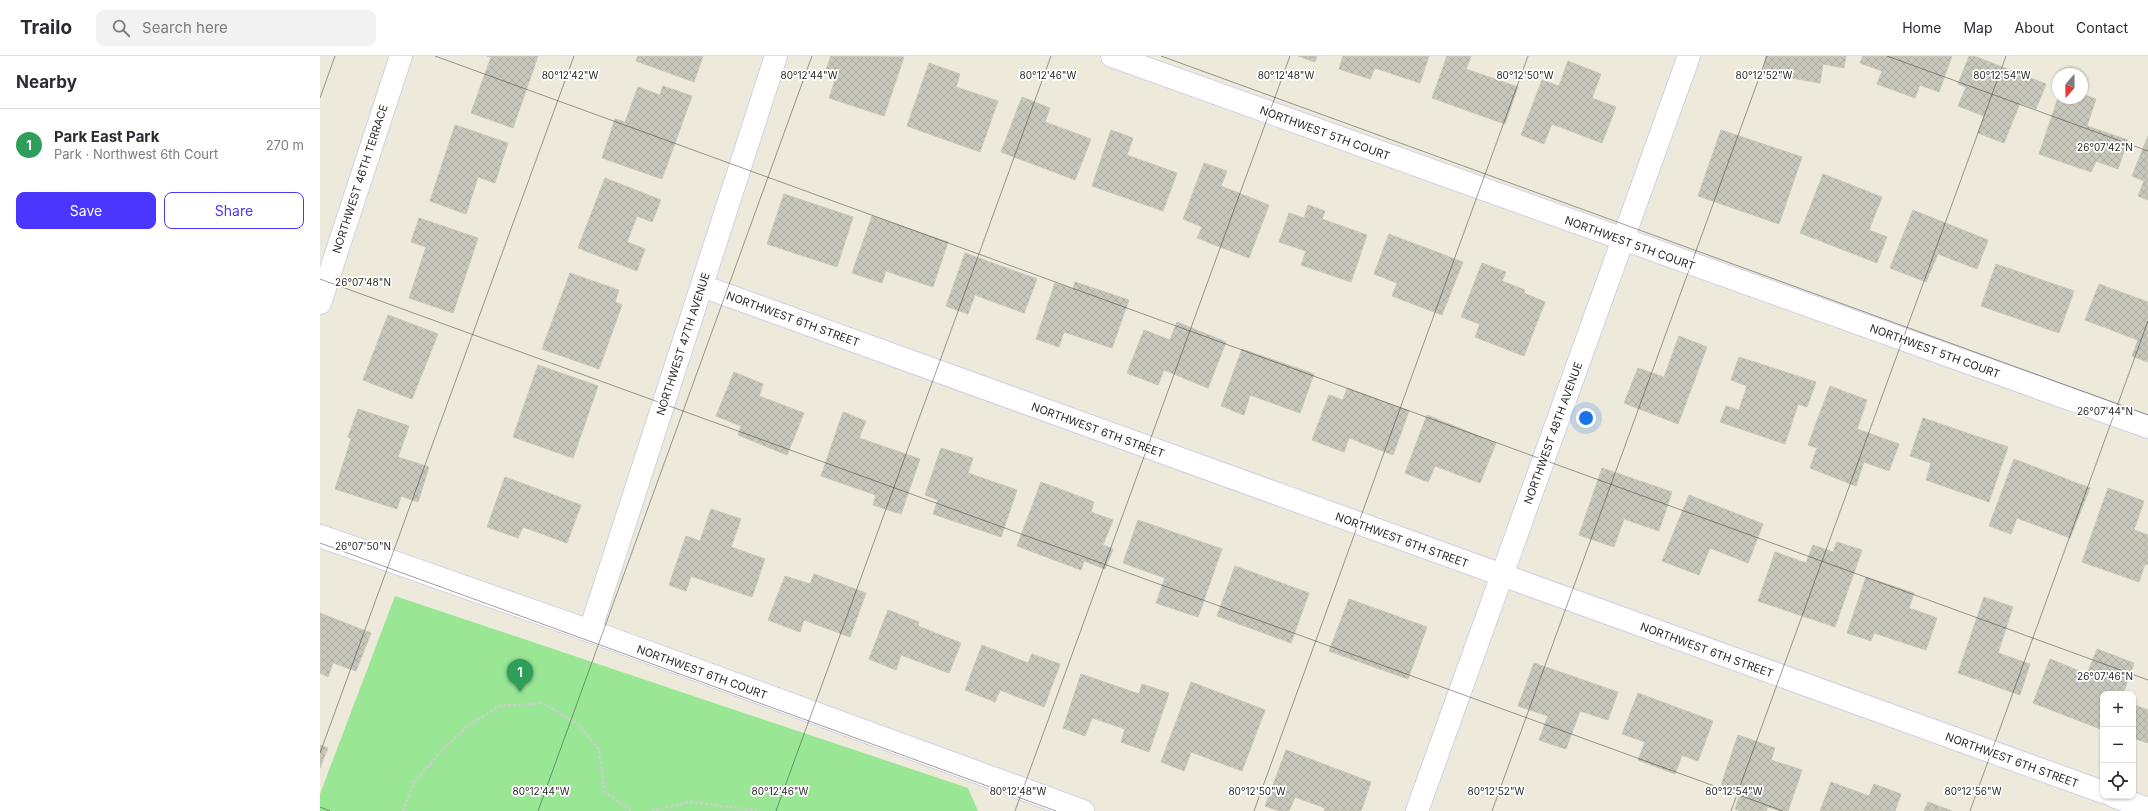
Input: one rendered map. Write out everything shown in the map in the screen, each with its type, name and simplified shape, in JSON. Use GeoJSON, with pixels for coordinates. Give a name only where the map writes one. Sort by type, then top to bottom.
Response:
{"type":"FeatureCollection","features":[{"type":"Feature","properties":{"kind":"street","name":"NORTHWEST 46TH TERRACE"},"geometry":{"type":"LineString","coordinates":[[320,303],[401,56]]}},
{"type":"Feature","properties":{"kind":"street","name":"NORTHWEST 47TH AVENUE"},"geometry":{"type":"LineString","coordinates":[[590,631],[776,56]]}},
{"type":"Feature","properties":{"kind":"street","name":"NORTHWEST 5TH COURT"},"geometry":{"type":"LineString","coordinates":[[1112,56],[2148,428]]}},
{"type":"Feature","properties":{"kind":"street","name":"NORTHWEST 48TH AVENUE"},"geometry":{"type":"LineString","coordinates":[[1417,811],[1689,56]]}},
{"type":"Feature","properties":{"kind":"street","name":"NORTHWEST 6TH STREET"},"geometry":{"type":"LineString","coordinates":[[702,286],[1501,576],[2100,791]]}},
{"type":"Feature","properties":{"kind":"street","name":"NORTHWEST 6TH COURT"},"geometry":{"type":"LineString","coordinates":[[320,536],[590,631],[1036,803],[1083,811]]}},
{"type":"Feature","properties":{"kind":"street"},"geometry":{"type":"LineString","coordinates":[[2122,799],[2148,808]]}},
{"type":"Feature","properties":{"kind":"path"},"geometry":{"type":"LineString","coordinates":[[403,811],[414,782],[442,749],[469,724],[500,706],[543,703],[579,725],[599,750],[605,792],[632,811]]}},
{"type":"Feature","properties":{"kind":"path"},"geometry":{"type":"LineString","coordinates":[[651,811],[690,802],[760,811]]}},
{"type":"Feature","properties":{"kind":"green space"},"geometry":{"type":"Polygon","coordinates":[[[395,596],[968,788],[978,811],[320,811],[320,794],[395,596]]]}},
{"type":"Feature","properties":{"kind":"building"},"geometry":{"type":"Polygon","coordinates":[[[487,56],[538,56],[513,128],[471,113],[491,57],[487,56]]]}},
{"type":"Feature","properties":{"kind":"building"},"geometry":{"type":"Polygon","coordinates":[[[638,56],[703,56],[694,82],[636,61],[638,56]]]}},
{"type":"Feature","properties":{"kind":"building"},"geometry":{"type":"Polygon","coordinates":[[[831,56],[904,57],[884,116],[829,98],[836,77],[825,73],[831,56]]]}},
{"type":"Feature","properties":{"kind":"building"},"geometry":{"type":"Polygon","coordinates":[[[1298,56],[1317,56],[1315,62],[1298,56]]]}},
{"type":"Feature","properties":{"kind":"building"},"geometry":{"type":"Polygon","coordinates":[[[1343,56],[1429,56],[1420,83],[1375,68],[1370,79],[1339,69],[1343,56]]]}},
{"type":"Feature","properties":{"kind":"building"},"geometry":{"type":"Polygon","coordinates":[[[1447,56],[1471,56],[1466,69],[1518,87],[1505,124],[1432,98],[1447,56]]]}},
{"type":"Feature","properties":{"kind":"building"},"geometry":{"type":"Polygon","coordinates":[[[1766,56],[1846,56],[1844,68],[1823,64],[1820,83],[1763,73],[1766,56]]]}},
{"type":"Feature","properties":{"kind":"building"},"geometry":{"type":"Polygon","coordinates":[[[1863,56],[1952,56],[1939,92],[1920,85],[1915,98],[1877,84],[1882,71],[1860,63],[1863,56]]]}},
{"type":"Feature","properties":{"kind":"building"},"geometry":{"type":"Polygon","coordinates":[[[1969,56],[1974,56],[2046,84],[2036,109],[2020,103],[2004,143],[1978,133],[1984,116],[1958,106],[1966,87],[1958,84],[1969,56]]]}},
{"type":"Feature","properties":{"kind":"building"},"geometry":{"type":"Polygon","coordinates":[[[1568,61],[1601,74],[1592,98],[1616,107],[1602,143],[1552,124],[1544,144],[1521,135],[1542,80],[1559,86],[1568,61]]]}},
{"type":"Feature","properties":{"kind":"building"},"geometry":{"type":"Polygon","coordinates":[[[929,63],[960,74],[956,87],[998,101],[980,152],[907,126],[929,63]]]}},
{"type":"Feature","properties":{"kind":"building"},"geometry":{"type":"Polygon","coordinates":[[[663,86],[692,96],[662,179],[602,158],[615,119],[625,122],[638,87],[660,95],[663,86]]]}},
{"type":"Feature","properties":{"kind":"building"},"geometry":{"type":"Polygon","coordinates":[[[2088,96],[2096,99],[2087,126],[2128,140],[2118,169],[2096,161],[2091,172],[2039,154],[2056,104],[2088,104],[2088,96]]]}},
{"type":"Feature","properties":{"kind":"building"},"geometry":{"type":"Polygon","coordinates":[[[1022,97],[1050,108],[1045,122],[1091,139],[1075,180],[1001,152],[1022,97]]]}},
{"type":"Feature","properties":{"kind":"building"},"geometry":{"type":"Polygon","coordinates":[[[455,125],[508,143],[495,183],[478,177],[466,214],[430,201],[455,125]]]}},
{"type":"Feature","properties":{"kind":"building"},"geometry":{"type":"Polygon","coordinates":[[[1111,130],[1133,138],[1127,155],[1177,173],[1163,211],[1092,186],[1111,130]]]}},
{"type":"Feature","properties":{"kind":"building"},"geometry":{"type":"Polygon","coordinates":[[[1721,130],[1802,157],[1779,224],[1698,196],[1721,130]]]}},
{"type":"Feature","properties":{"kind":"building"},"geometry":{"type":"Polygon","coordinates":[[[2148,136],[2148,200],[2138,196],[2144,181],[2132,176],[2148,136]]]}},
{"type":"Feature","properties":{"kind":"building"},"geometry":{"type":"Polygon","coordinates":[[[1204,163],[1227,171],[1221,186],[1269,205],[1249,258],[1197,238],[1202,227],[1183,219],[1204,163]]]}},
{"type":"Feature","properties":{"kind":"building"},"geometry":{"type":"Polygon","coordinates":[[[1823,174],[1882,197],[1869,230],[1887,237],[1877,263],[1800,233],[1823,174]]]}},
{"type":"Feature","properties":{"kind":"building"},"geometry":{"type":"Polygon","coordinates":[[[605,178],[661,200],[652,222],[637,216],[627,242],[645,249],[637,271],[578,248],[605,178]]]}},
{"type":"Feature","properties":{"kind":"building"},"geometry":{"type":"Polygon","coordinates":[[[784,194],[853,217],[837,267],[767,244],[784,194]]]}},
{"type":"Feature","properties":{"kind":"building"},"geometry":{"type":"Polygon","coordinates":[[[1308,205],[1325,211],[1322,219],[1367,235],[1351,282],[1301,265],[1306,251],[1279,242],[1289,213],[1304,218],[1308,205]]]}},
{"type":"Feature","properties":{"kind":"building"},"geometry":{"type":"Polygon","coordinates":[[[1913,210],[1988,240],[1977,269],[1938,254],[1926,282],[1890,268],[1913,210]]]}},
{"type":"Feature","properties":{"kind":"building"},"geometry":{"type":"Polygon","coordinates":[[[872,216],[948,242],[933,287],[886,271],[882,283],[852,273],[872,216]]]}},
{"type":"Feature","properties":{"kind":"building"},"geometry":{"type":"Polygon","coordinates":[[[419,218],[478,238],[453,313],[409,298],[426,247],[411,242],[419,218]]]}},
{"type":"Feature","properties":{"kind":"building"},"geometry":{"type":"Polygon","coordinates":[[[1389,234],[1463,262],[1442,315],[1392,296],[1397,283],[1374,274],[1389,234]]]}},
{"type":"Feature","properties":{"kind":"building"},"geometry":{"type":"Polygon","coordinates":[[[965,253],[1037,279],[1024,313],[975,295],[968,314],[946,306],[965,253]]]}},
{"type":"Feature","properties":{"kind":"building"},"geometry":{"type":"Polygon","coordinates":[[[1482,263],[1506,272],[1502,281],[1525,290],[1524,293],[1545,302],[1524,356],[1475,337],[1480,324],[1461,317],[1482,263]]]}},
{"type":"Feature","properties":{"kind":"building"},"geometry":{"type":"Polygon","coordinates":[[[1996,264],[2074,291],[2059,333],[1981,306],[1996,264]]]}},
{"type":"Feature","properties":{"kind":"building"},"geometry":{"type":"Polygon","coordinates":[[[570,273],[619,290],[615,302],[622,305],[599,369],[542,349],[570,273]]]}},
{"type":"Feature","properties":{"kind":"building"},"geometry":{"type":"Polygon","coordinates":[[[1075,282],[1129,300],[1112,348],[1064,332],[1059,347],[1036,339],[1055,283],[1073,289],[1075,282]]]}},
{"type":"Feature","properties":{"kind":"building"},"geometry":{"type":"Polygon","coordinates":[[[2099,284],[2148,302],[2148,362],[2132,356],[2138,340],[2085,320],[2099,284]]]}},
{"type":"Feature","properties":{"kind":"building"},"geometry":{"type":"Polygon","coordinates":[[[388,315],[438,334],[412,399],[363,380],[388,315]]]}},
{"type":"Feature","properties":{"kind":"building"},"geometry":{"type":"Polygon","coordinates":[[[1177,322],[1226,342],[1208,388],[1164,370],[1158,385],[1127,373],[1144,330],[1170,340],[1177,322]]]}},
{"type":"Feature","properties":{"kind":"building"},"geometry":{"type":"Polygon","coordinates":[[[1679,336],[1707,347],[1678,424],[1624,403],[1638,368],[1664,377],[1679,336]]]}},
{"type":"Feature","properties":{"kind":"building"},"geometry":{"type":"Polygon","coordinates":[[[1242,349],[1314,374],[1300,413],[1250,395],[1244,415],[1221,406],[1242,349]]]}},
{"type":"Feature","properties":{"kind":"building"},"geometry":{"type":"Polygon","coordinates":[[[1739,357],[1816,382],[1807,407],[1798,404],[1785,444],[1720,422],[1726,406],[1739,410],[1747,386],[1731,380],[1739,357]]]}},
{"type":"Feature","properties":{"kind":"building"},"geometry":{"type":"Polygon","coordinates":[[[538,365],[598,386],[573,458],[513,437],[538,365]]]}},
{"type":"Feature","properties":{"kind":"building"},"geometry":{"type":"Polygon","coordinates":[[[734,372],[763,384],[759,396],[804,413],[787,455],[738,435],[741,426],[716,416],[734,372]]]}},
{"type":"Feature","properties":{"kind":"building"},"geometry":{"type":"Polygon","coordinates":[[[1830,386],[1867,400],[1857,429],[1899,444],[1889,471],[1864,462],[1856,486],[1810,468],[1817,448],[1808,445],[1830,386]]]}},
{"type":"Feature","properties":{"kind":"building"},"geometry":{"type":"Polygon","coordinates":[[[1347,388],[1409,411],[1393,455],[1349,438],[1344,452],[1312,440],[1329,395],[1343,400],[1347,388]]]}},
{"type":"Feature","properties":{"kind":"building"},"geometry":{"type":"Polygon","coordinates":[[[358,409],[409,426],[398,457],[429,467],[418,502],[401,496],[397,509],[335,489],[351,439],[348,437],[358,409]]]}},
{"type":"Feature","properties":{"kind":"building"},"geometry":{"type":"Polygon","coordinates":[[[843,412],[866,421],[859,438],[920,459],[901,514],[873,505],[876,495],[821,476],[843,412]]]}},
{"type":"Feature","properties":{"kind":"building"},"geometry":{"type":"Polygon","coordinates":[[[1427,415],[1496,443],[1480,483],[1435,466],[1428,482],[1405,473],[1427,415]]]}},
{"type":"Feature","properties":{"kind":"building"},"geometry":{"type":"Polygon","coordinates":[[[1923,418],[2008,447],[1989,502],[1926,480],[1931,463],[1910,456],[1923,418]]]}},
{"type":"Feature","properties":{"kind":"building"},"geometry":{"type":"Polygon","coordinates":[[[941,448],[973,458],[968,473],[1017,490],[1001,537],[933,514],[938,500],[925,495],[941,448]]]}},
{"type":"Feature","properties":{"kind":"building"},"geometry":{"type":"Polygon","coordinates":[[[2014,459],[2090,488],[2070,538],[2017,518],[2011,534],[1989,526],[2014,459]]]}},
{"type":"Feature","properties":{"kind":"building"},"geometry":{"type":"Polygon","coordinates":[[[1602,468],[1672,492],[1659,531],[1624,519],[1614,547],[1579,535],[1602,468]]]}},
{"type":"Feature","properties":{"kind":"building"},"geometry":{"type":"Polygon","coordinates":[[[505,477],[581,505],[567,543],[523,527],[518,538],[487,527],[505,477]]]}},
{"type":"Feature","properties":{"kind":"building"},"geometry":{"type":"Polygon","coordinates":[[[1041,482],[1094,502],[1091,512],[1113,520],[1103,545],[1113,549],[1105,569],[1084,561],[1081,570],[1017,546],[1041,482]]]}},
{"type":"Feature","properties":{"kind":"building"},"geometry":{"type":"Polygon","coordinates":[[[2108,488],[2144,501],[2134,530],[2148,535],[2148,565],[2145,564],[2139,582],[2082,562],[2108,488]]]}},
{"type":"Feature","properties":{"kind":"building"},"geometry":{"type":"Polygon","coordinates":[[[1689,495],[1763,524],[1748,563],[1710,548],[1699,575],[1662,561],[1689,495]]]}},
{"type":"Feature","properties":{"kind":"building"},"geometry":{"type":"Polygon","coordinates":[[[711,509],[741,519],[731,547],[765,559],[752,597],[691,576],[686,591],[669,585],[686,536],[700,541],[711,509]]]}},
{"type":"Feature","properties":{"kind":"building"},"geometry":{"type":"Polygon","coordinates":[[[1138,520],[1222,549],[1198,617],[1156,603],[1165,578],[1123,563],[1138,520]]]}},
{"type":"Feature","properties":{"kind":"building"},"geometry":{"type":"Polygon","coordinates":[[[1837,542],[1862,550],[1835,627],[1758,601],[1775,552],[1806,563],[1813,545],[1833,552],[1837,542]]]}},
{"type":"Feature","properties":{"kind":"building"},"geometry":{"type":"Polygon","coordinates":[[[1235,566],[1309,593],[1291,643],[1217,616],[1235,566]]]}},
{"type":"Feature","properties":{"kind":"building"},"geometry":{"type":"Polygon","coordinates":[[[814,574],[866,593],[850,637],[804,620],[800,632],[768,620],[785,576],[810,584],[814,574]]]}},
{"type":"Feature","properties":{"kind":"building"},"geometry":{"type":"Polygon","coordinates":[[[1866,577],[1914,593],[1909,608],[1937,618],[1926,650],[1874,633],[1871,641],[1847,633],[1866,577]]]}},
{"type":"Feature","properties":{"kind":"building"},"geometry":{"type":"Polygon","coordinates":[[[1984,597],[2013,607],[1998,653],[2030,664],[2020,695],[1958,673],[1984,597]]]}},
{"type":"Feature","properties":{"kind":"building"},"geometry":{"type":"Polygon","coordinates":[[[1349,599],[1427,627],[1408,679],[1329,651],[1349,599]]]}},
{"type":"Feature","properties":{"kind":"building"},"geometry":{"type":"Polygon","coordinates":[[[888,610],[919,622],[918,626],[961,643],[949,673],[901,655],[896,670],[869,659],[888,610]]]}},
{"type":"Feature","properties":{"kind":"building"},"geometry":{"type":"Polygon","coordinates":[[[320,613],[371,633],[356,671],[333,663],[328,677],[320,673],[320,613]]]}},
{"type":"Feature","properties":{"kind":"building"},"geometry":{"type":"Polygon","coordinates":[[[982,645],[1028,663],[1032,654],[1060,664],[1044,707],[1000,690],[995,702],[965,690],[982,645]]]}},
{"type":"Feature","properties":{"kind":"building"},"geometry":{"type":"Polygon","coordinates":[[[2097,649],[2134,663],[2124,691],[2100,691],[2100,729],[2033,703],[2050,659],[2087,674],[2097,649]]]}},
{"type":"Feature","properties":{"kind":"building"},"geometry":{"type":"Polygon","coordinates":[[[1534,663],[1618,692],[1608,720],[1580,711],[1566,749],[1539,740],[1548,716],[1518,706],[1534,663]]]}},
{"type":"Feature","properties":{"kind":"building"},"geometry":{"type":"Polygon","coordinates":[[[1081,674],[1139,694],[1142,684],[1169,693],[1149,752],[1121,742],[1125,729],[1092,718],[1085,736],[1063,728],[1081,674]]]}},
{"type":"Feature","properties":{"kind":"building"},"geometry":{"type":"Polygon","coordinates":[[[1191,682],[1265,710],[1242,771],[1191,752],[1184,771],[1161,762],[1191,682]]]}},
{"type":"Feature","properties":{"kind":"building"},"geometry":{"type":"Polygon","coordinates":[[[1638,693],[1713,721],[1698,761],[1682,755],[1675,774],[1638,760],[1645,742],[1622,734],[1638,693]]]}},
{"type":"Feature","properties":{"kind":"building"},"geometry":{"type":"Polygon","coordinates":[[[2136,705],[2148,710],[2148,743],[2136,739],[2136,705]]]}},
{"type":"Feature","properties":{"kind":"building"},"geometry":{"type":"Polygon","coordinates":[[[1738,735],[1775,748],[1771,760],[1802,770],[1788,811],[1781,811],[1768,807],[1766,811],[1741,811],[1735,809],[1741,792],[1721,785],[1738,735]]]}},
{"type":"Feature","properties":{"kind":"building"},"geometry":{"type":"Polygon","coordinates":[[[320,745],[328,748],[320,768],[320,745]]]}},
{"type":"Feature","properties":{"kind":"building"},"geometry":{"type":"Polygon","coordinates":[[[1286,750],[1371,782],[1361,811],[1324,811],[1325,808],[1295,797],[1289,811],[1279,811],[1265,806],[1286,750]]]}},
{"type":"Feature","properties":{"kind":"building"},"geometry":{"type":"Polygon","coordinates":[[[1831,782],[1869,796],[1874,784],[1901,794],[1895,811],[1820,811],[1831,782]]]}},
{"type":"Feature","properties":{"kind":"building"},"geometry":{"type":"Polygon","coordinates":[[[1928,802],[1952,811],[1924,811],[1928,802]]]}},
{"type":"Feature","properties":{"kind":"place","name":"Park East Park"},"geometry":{"type":"Point","coordinates":[520,692]}}]}
